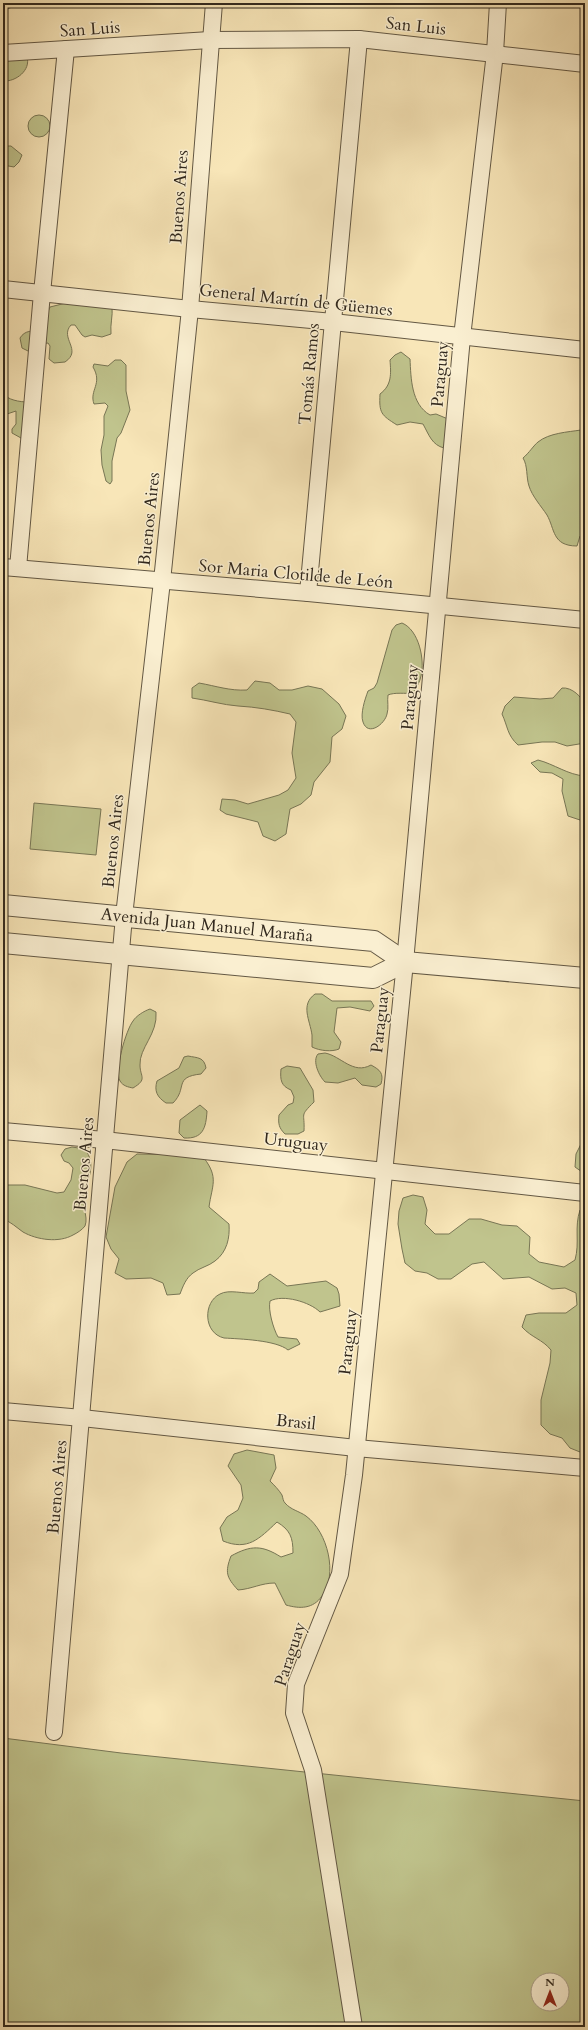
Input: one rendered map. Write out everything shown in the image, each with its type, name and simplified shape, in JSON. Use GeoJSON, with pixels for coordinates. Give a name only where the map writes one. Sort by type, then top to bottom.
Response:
{"type":"FeatureCollection","features":[{"type":"Feature","properties":{"kind":"street","name":"Buenos Aires"},"geometry":{"type":"LineString","coordinates":[[54,1732],[124,916],[162,581],[190,309],[214,3]]}},
{"type":"Feature","properties":{"kind":"street","name":"Paraguay"},"geometry":{"type":"LineString","coordinates":[[354,2027],[313,1770],[294,1713],[296,1684],[340,1574],[356,1448],[405,962],[462,337],[495,53],[498,3]]}},
{"type":"Feature","properties":{"kind":"street","name":"San Luis"},"geometry":{"type":"LineString","coordinates":[[3,53],[210,40],[359,39],[585,64]]}},
{"type":"Feature","properties":{"kind":"street","name":"Tomás Ramos"},"geometry":{"type":"LineString","coordinates":[[308,593],[359,39]]}},
{"type":"Feature","properties":{"kind":"street"},"geometry":{"type":"LineString","coordinates":[[10,567],[42,293],[66,49]]}},
{"type":"Feature","properties":{"kind":"street","name":"General Martín de Güemes"},"geometry":{"type":"LineString","coordinates":[[3,289],[190,309],[333,322],[585,350]]}},
{"type":"Feature","properties":{"kind":"street","name":"Sor Maria Clotilde de León"},"geometry":{"type":"LineString","coordinates":[[10,567],[308,593],[438,607],[585,620]]}},
{"type":"Feature","properties":{"kind":"street","name":"Avenida Juan Manuel Maraña"},"geometry":{"type":"LineString","coordinates":[[3,905],[374,941],[405,962],[585,978]]}},
{"type":"Feature","properties":{"kind":"street"},"geometry":{"type":"LineString","coordinates":[[3,943],[373,978],[405,962]]}},
{"type":"Feature","properties":{"kind":"street","name":"Uruguay"},"geometry":{"type":"LineString","coordinates":[[3,1131],[104,1140],[585,1193]]}},
{"type":"Feature","properties":{"kind":"street","name":"Brasil"},"geometry":{"type":"LineString","coordinates":[[3,1412],[82,1418],[356,1448],[585,1468]]}},
{"type":"Feature","properties":{"kind":"green space"},"geometry":{"type":"Polygon","coordinates":[[[3,55],[27,57],[28,62],[25,71],[13,80],[3,81],[3,55]]]}},
{"type":"Feature","properties":{"kind":"green space"},"geometry":{"type":"Polygon","coordinates":[[[39,115],[47,118],[50,126],[47,134],[39,137],[31,134],[28,126],[31,118],[39,115]]]}},
{"type":"Feature","properties":{"kind":"green space"},"geometry":{"type":"Polygon","coordinates":[[[3,146],[11,146],[22,155],[19,162],[14,167],[3,165],[3,146]]]}},
{"type":"Feature","properties":{"kind":"green space"},"geometry":{"type":"Polygon","coordinates":[[[66,303],[112,307],[111,334],[102,337],[92,335],[85,337],[75,325],[71,325],[68,330],[68,335],[72,353],[65,362],[54,363],[49,359],[50,346],[48,343],[41,344],[28,351],[22,348],[20,338],[22,335],[29,332],[40,331],[50,307],[66,303]]]}},
{"type":"Feature","properties":{"kind":"green space"},"geometry":{"type":"Polygon","coordinates":[[[401,352],[410,359],[413,390],[419,404],[430,415],[436,414],[448,419],[444,448],[436,445],[429,436],[423,424],[410,422],[397,425],[387,419],[382,413],[380,394],[389,383],[390,360],[401,352]]]}},
{"type":"Feature","properties":{"kind":"green space"},"geometry":{"type":"Polygon","coordinates":[[[115,360],[121,360],[126,365],[126,391],[130,410],[121,433],[117,438],[112,461],[112,481],[110,484],[106,481],[102,465],[101,450],[104,435],[104,416],[108,406],[105,403],[94,404],[93,395],[97,378],[93,367],[94,364],[108,366],[115,360]]]}},
{"type":"Feature","properties":{"kind":"green space"},"geometry":{"type":"Polygon","coordinates":[[[3,393],[11,399],[28,402],[24,444],[21,438],[12,433],[12,429],[16,424],[16,411],[7,414],[3,420],[3,393]]]}},
{"type":"Feature","properties":{"kind":"green space"},"geometry":{"type":"Polygon","coordinates":[[[581,430],[585,431],[585,535],[580,536],[577,546],[563,543],[556,536],[550,520],[530,490],[526,464],[523,458],[536,443],[542,439],[559,433],[581,430]]]}},
{"type":"Feature","properties":{"kind":"green space"},"geometry":{"type":"Polygon","coordinates":[[[402,623],[413,632],[417,639],[422,662],[420,678],[413,693],[388,695],[388,709],[386,718],[380,725],[372,729],[365,726],[362,719],[362,711],[368,691],[374,688],[377,683],[392,630],[396,625],[402,623]]]}},
{"type":"Feature","properties":{"kind":"green space"},"geometry":{"type":"Polygon","coordinates":[[[255,681],[270,683],[279,690],[292,690],[308,686],[322,689],[339,704],[346,716],[342,729],[332,737],[330,762],[314,782],[311,795],[301,804],[290,809],[286,834],[275,841],[263,836],[258,822],[226,814],[220,810],[222,799],[235,800],[248,804],[279,795],[288,790],[296,778],[292,753],[296,722],[290,714],[264,709],[227,705],[192,698],[192,688],[199,683],[229,689],[247,690],[255,681]]]}},
{"type":"Feature","properties":{"kind":"green space"},"geometry":{"type":"Polygon","coordinates":[[[562,688],[569,689],[576,693],[585,705],[585,743],[567,746],[555,742],[518,745],[510,734],[502,714],[505,706],[514,697],[540,699],[553,698],[562,688]]]}},
{"type":"Feature","properties":{"kind":"green space"},"geometry":{"type":"Polygon","coordinates":[[[538,760],[567,772],[585,776],[585,819],[580,820],[568,816],[562,791],[563,779],[552,773],[540,772],[531,763],[538,760]]]}},
{"type":"Feature","properties":{"kind":"green space"},"geometry":{"type":"Polygon","coordinates":[[[34,803],[101,809],[96,855],[30,849],[34,803]]]}},
{"type":"Feature","properties":{"kind":"green space"},"geometry":{"type":"Polygon","coordinates":[[[315,994],[322,994],[332,1001],[371,1001],[374,1006],[370,1011],[350,1007],[337,1008],[334,1032],[341,1042],[339,1049],[333,1051],[322,1050],[312,1047],[312,1035],[307,1013],[310,998],[315,994]]]}},
{"type":"Feature","properties":{"kind":"green space"},"geometry":{"type":"Polygon","coordinates":[[[150,1009],[156,1012],[156,1020],[152,1034],[140,1059],[142,1080],[133,1088],[124,1085],[120,1081],[120,1060],[130,1026],[136,1017],[150,1009]]]}},
{"type":"Feature","properties":{"kind":"green space"},"geometry":{"type":"Polygon","coordinates":[[[325,1053],[358,1068],[371,1065],[382,1074],[381,1084],[376,1087],[362,1085],[355,1078],[338,1083],[325,1082],[316,1064],[316,1057],[318,1054],[325,1053]]]}},
{"type":"Feature","properties":{"kind":"green space"},"geometry":{"type":"Polygon","coordinates":[[[188,1056],[202,1060],[206,1068],[201,1074],[192,1075],[187,1078],[182,1084],[180,1093],[173,1103],[166,1103],[157,1094],[157,1081],[179,1068],[184,1057],[188,1056]]]}},
{"type":"Feature","properties":{"kind":"green space"},"geometry":{"type":"Polygon","coordinates":[[[287,1066],[300,1068],[313,1090],[314,1102],[306,1110],[304,1115],[304,1131],[298,1134],[285,1134],[280,1128],[279,1123],[279,1115],[288,1105],[293,1103],[294,1097],[291,1090],[285,1087],[281,1079],[281,1069],[287,1066]]]}},
{"type":"Feature","properties":{"kind":"green space"},"geometry":{"type":"Polygon","coordinates":[[[200,1105],[207,1111],[206,1123],[202,1131],[195,1137],[184,1138],[179,1133],[180,1120],[200,1105]]]}},
{"type":"Feature","properties":{"kind":"green space"},"geometry":{"type":"Polygon","coordinates":[[[585,1136],[585,1174],[575,1167],[576,1154],[585,1136]]]}},
{"type":"Feature","properties":{"kind":"green space"},"geometry":{"type":"Polygon","coordinates":[[[72,1147],[85,1149],[91,1165],[83,1196],[86,1218],[85,1226],[78,1232],[67,1237],[48,1240],[29,1235],[3,1219],[3,1185],[25,1185],[57,1193],[64,1192],[71,1180],[73,1168],[69,1163],[64,1161],[61,1155],[65,1149],[72,1147]]]}},
{"type":"Feature","properties":{"kind":"green space"},"geometry":{"type":"Polygon","coordinates":[[[137,1154],[192,1155],[204,1158],[212,1171],[213,1176],[213,1187],[209,1207],[229,1224],[229,1234],[225,1249],[213,1263],[198,1270],[188,1277],[180,1294],[167,1295],[163,1283],[151,1278],[126,1279],[115,1273],[119,1259],[111,1249],[106,1237],[115,1187],[127,1162],[137,1154]]]}},
{"type":"Feature","properties":{"kind":"green space"},"geometry":{"type":"Polygon","coordinates":[[[413,1195],[423,1197],[427,1210],[425,1224],[435,1234],[449,1234],[469,1219],[481,1219],[502,1225],[517,1226],[530,1237],[529,1254],[539,1262],[564,1267],[575,1260],[578,1217],[580,1210],[585,1210],[585,1454],[570,1448],[562,1438],[550,1434],[541,1425],[541,1400],[550,1363],[551,1350],[522,1327],[526,1315],[539,1313],[566,1313],[577,1305],[576,1293],[565,1288],[552,1289],[529,1277],[503,1279],[484,1262],[472,1264],[451,1279],[438,1279],[427,1273],[415,1271],[405,1263],[398,1224],[399,1211],[403,1198],[413,1195]]]}},
{"type":"Feature","properties":{"kind":"green space"},"geometry":{"type":"Polygon","coordinates":[[[270,1274],[287,1286],[326,1281],[337,1288],[340,1306],[320,1312],[310,1305],[296,1300],[282,1298],[270,1301],[271,1319],[278,1337],[297,1339],[300,1344],[288,1350],[267,1342],[224,1338],[217,1335],[209,1324],[208,1317],[208,1310],[214,1298],[220,1294],[228,1292],[254,1293],[258,1289],[259,1282],[270,1274]]]}},
{"type":"Feature","properties":{"kind":"green space"},"geometry":{"type":"Polygon","coordinates":[[[247,1450],[274,1455],[276,1468],[270,1481],[281,1493],[287,1505],[306,1516],[314,1523],[325,1543],[330,1566],[327,1587],[322,1596],[310,1606],[296,1607],[286,1605],[275,1583],[238,1590],[229,1578],[227,1570],[231,1556],[238,1552],[256,1548],[268,1550],[281,1557],[293,1553],[290,1534],[277,1522],[253,1542],[239,1545],[223,1541],[220,1528],[227,1517],[238,1510],[243,1498],[241,1485],[228,1466],[234,1454],[247,1450]]]}},
{"type":"Feature","properties":{"kind":"green space"},"geometry":{"type":"Polygon","coordinates":[[[3,1738],[121,1753],[585,1801],[585,2027],[3,2027],[3,1738]]]}},
{"type":"Feature","properties":{"kind":"waterway"},"geometry":{"type":"LineString","coordinates":[[3,9],[17,3]]}}]}
